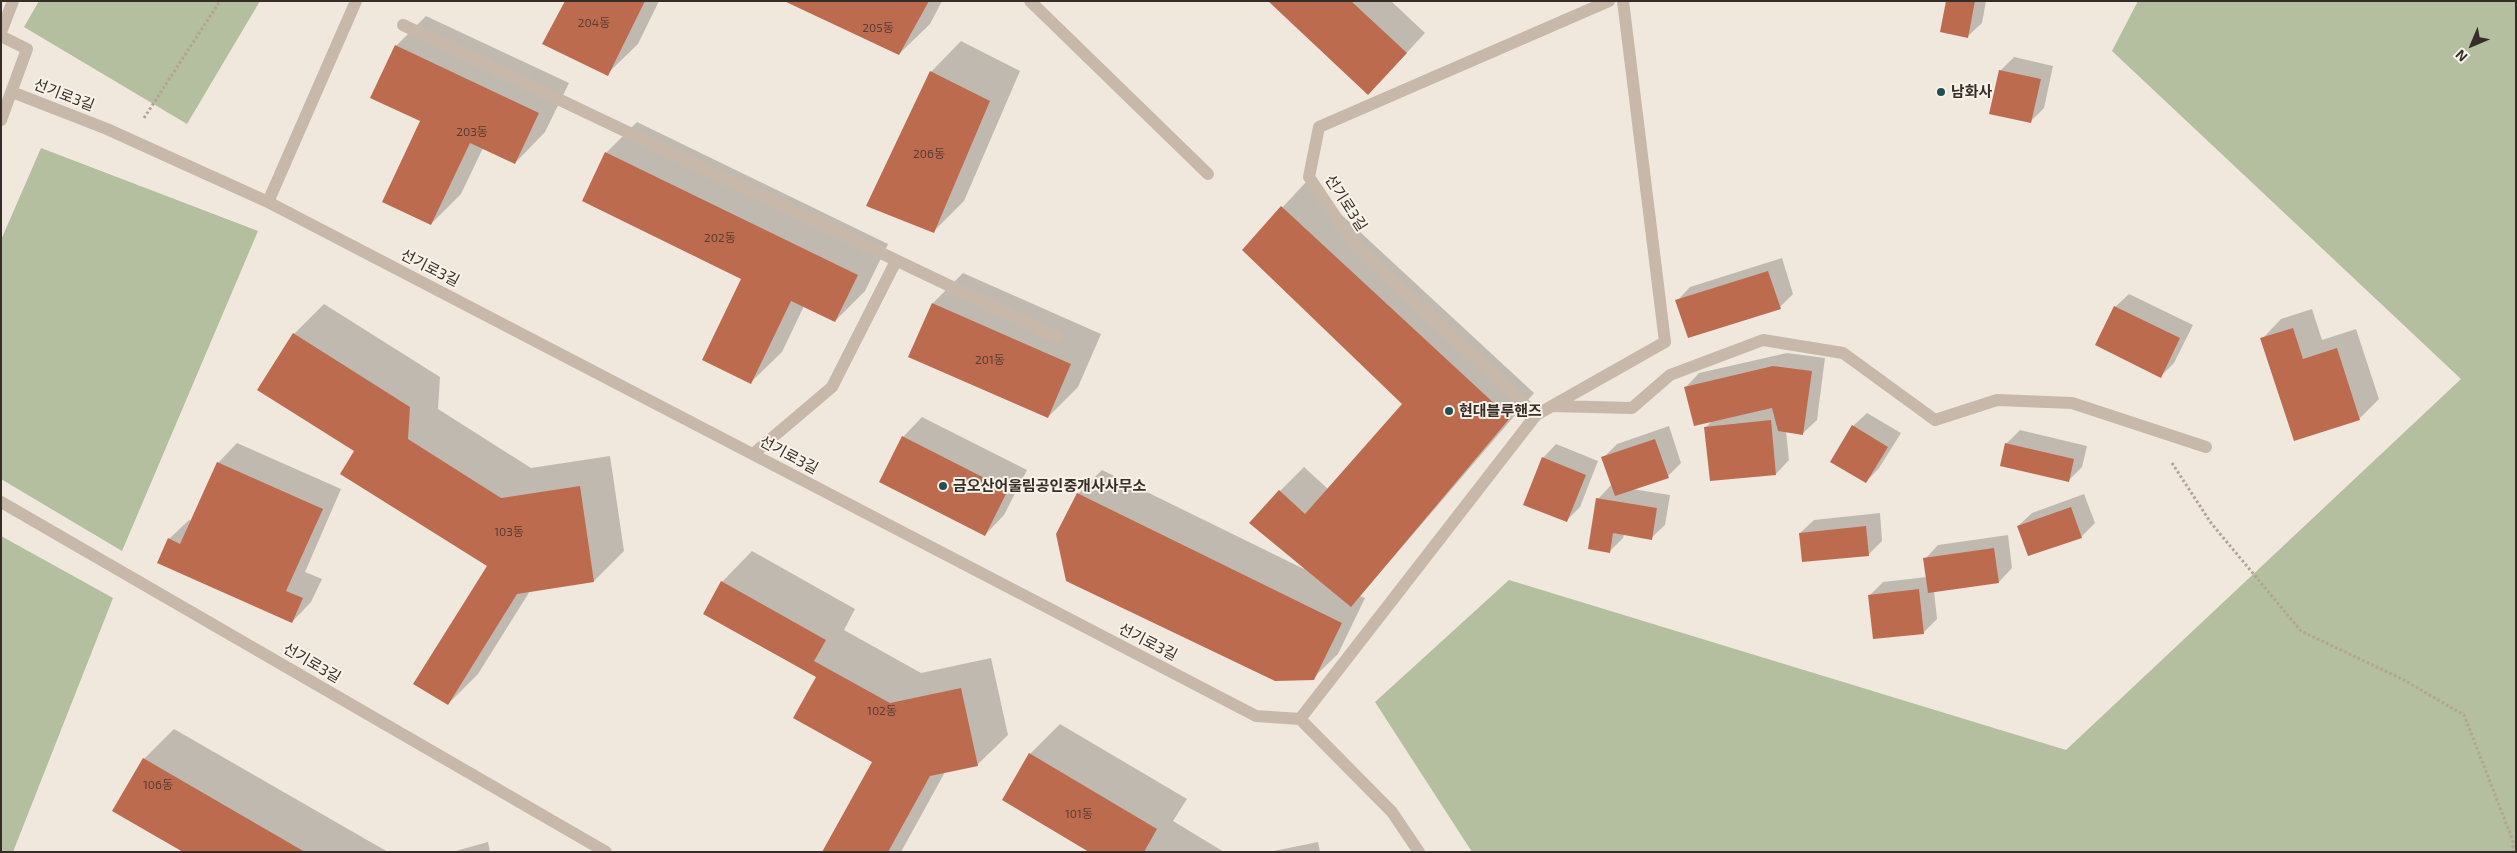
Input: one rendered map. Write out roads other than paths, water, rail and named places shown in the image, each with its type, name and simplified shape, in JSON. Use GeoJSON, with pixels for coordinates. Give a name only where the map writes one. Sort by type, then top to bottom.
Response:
{"type":"FeatureCollection","features":[{"type":"Feature","properties":{"kind":"street"},"geometry":{"type":"LineString","coordinates":[[1,32],[13,1]]}},
{"type":"Feature","properties":{"kind":"street"},"geometry":{"type":"LineString","coordinates":[[268,202],[356,1]]}},
{"type":"Feature","properties":{"kind":"street"},"geometry":{"type":"LineString","coordinates":[[1030,1],[1208,174]]}},
{"type":"Feature","properties":{"kind":"street","name":"선기로3길"},"geometry":{"type":"LineString","coordinates":[[1536,415],[1356,247],[1310,177],[1319,128],[1609,1]]}},
{"type":"Feature","properties":{"kind":"street"},"geometry":{"type":"LineString","coordinates":[[1418,852],[1392,812],[1300,719],[1536,415],[1665,342],[1623,1]]}},
{"type":"Feature","properties":{"kind":"street"},"geometry":{"type":"LineString","coordinates":[[403,25],[1056,337]]}},
{"type":"Feature","properties":{"kind":"street"},"geometry":{"type":"LineString","coordinates":[[1,36],[27,49],[1,120]]}},
{"type":"Feature","properties":{"kind":"street","name":"선기로3길"},"geometry":{"type":"LineString","coordinates":[[12,92],[130,139],[268,202],[1256,716],[1300,719]]}},
{"type":"Feature","properties":{"kind":"street"},"geometry":{"type":"LineString","coordinates":[[753,454],[832,387],[896,261]]}},
{"type":"Feature","properties":{"kind":"street"},"geometry":{"type":"LineString","coordinates":[[1552,406],[1632,408],[1670,375],[1763,340],[1843,353],[1935,420],[1998,400],[2072,403],[2206,447]]}},
{"type":"Feature","properties":{"kind":"street","name":"선기로3길"},"geometry":{"type":"LineString","coordinates":[[1,502],[606,852]]}},
{"type":"Feature","properties":{"kind":"place","name":"남화사"},"geometry":{"type":"Point","coordinates":[1941,92]}},
{"type":"Feature","properties":{"kind":"place","name":"현대블루핸즈"},"geometry":{"type":"Point","coordinates":[1449,411]}},
{"type":"Feature","properties":{"kind":"place","name":"금오산어울림공인중개사사무소"},"geometry":{"type":"Point","coordinates":[943,486]}}]}
